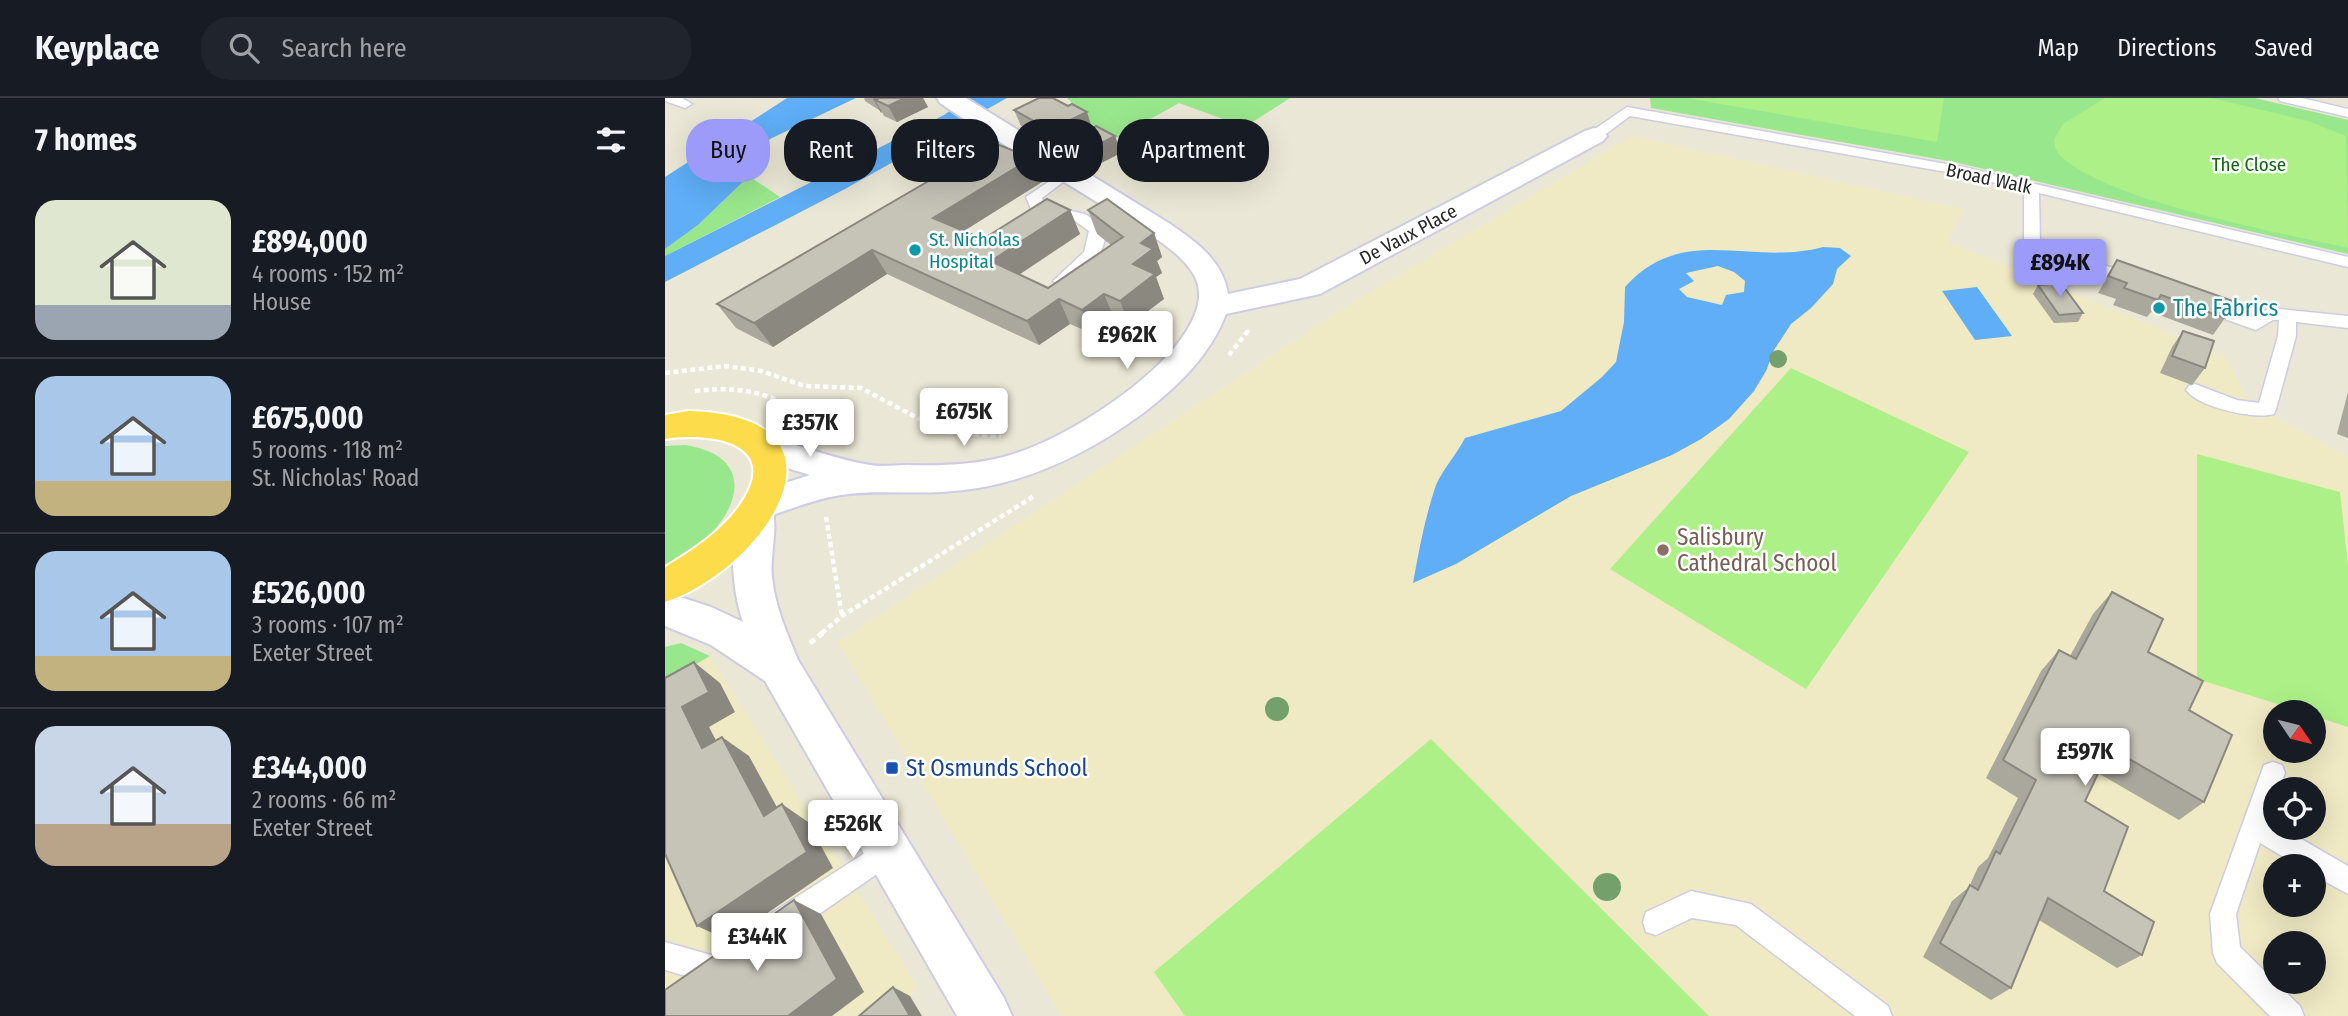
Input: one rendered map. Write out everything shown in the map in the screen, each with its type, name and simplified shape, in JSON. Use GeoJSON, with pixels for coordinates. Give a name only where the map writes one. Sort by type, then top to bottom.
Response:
{"type":"FeatureCollection","features":[{"type":"Feature","properties":{"kind":"highway"},"geometry":{"type":"LineString","coordinates":[[665,427],[693,422],[714,422],[745,433],[763,448],[769,464],[769,483],[758,508],[732,541],[698,567],[665,586]]}},
{"type":"Feature","properties":{"kind":"street"},"geometry":{"type":"LineString","coordinates":[[951,99],[1013,138]]}},
{"type":"Feature","properties":{"kind":"street","name":"De Vaux Place"},"geometry":{"type":"LineString","coordinates":[[1213,307],[1309,286],[1604,129]]}},
{"type":"Feature","properties":{"kind":"street"},"geometry":{"type":"LineString","coordinates":[[986,1016],[780,668],[760,614],[753,583],[758,508],[832,482],[980,475],[1018,467],[1063,449],[1173,371],[1206,330],[1213,307],[1214,289],[1210,277],[1184,249],[1084,182]]}},
{"type":"Feature","properties":{"kind":"street"},"geometry":{"type":"LineString","coordinates":[[763,448],[872,479]]}},
{"type":"Feature","properties":{"kind":"street"},"geometry":{"type":"LineString","coordinates":[[665,610],[702,620],[733,634],[780,668]]}},
{"type":"Feature","properties":{"kind":"lane"},"geometry":{"type":"LineString","coordinates":[[670,98],[684,104]]}},
{"type":"Feature","properties":{"kind":"lane"},"geometry":{"type":"LineString","coordinates":[[2285,98],[2348,113]]}},
{"type":"Feature","properties":{"kind":"lane"},"geometry":{"type":"LineString","coordinates":[[1604,129],[1626,105]]}},
{"type":"Feature","properties":{"kind":"lane","name":"Broad Walk"},"geometry":{"type":"LineString","coordinates":[[1626,105],[1963,171],[2348,262]]}},
{"type":"Feature","properties":{"kind":"lane"},"geometry":{"type":"LineString","coordinates":[[1052,288],[1081,266],[1095,251],[1098,241],[1097,229],[1080,217],[1037,208],[1034,197],[1055,182]]}},
{"type":"Feature","properties":{"kind":"lane"},"geometry":{"type":"LineString","coordinates":[[2031,187],[2032,246],[2151,287]]}},
{"type":"Feature","properties":{"kind":"lane"},"geometry":{"type":"LineString","coordinates":[[2190,301],[2256,324],[2270,314],[2348,322]]}},
{"type":"Feature","properties":{"kind":"lane"},"geometry":{"type":"LineString","coordinates":[[2195,390],[2241,408],[2267,409],[2287,336],[2288,316]]}},
{"type":"Feature","properties":{"kind":"lane"},"geometry":{"type":"LineString","coordinates":[[2273,773],[2223,914],[2227,953],[2290,1016]]}},
{"type":"Feature","properties":{"kind":"lane"},"geometry":{"type":"LineString","coordinates":[[2253,825],[2348,881]]}},
{"type":"Feature","properties":{"kind":"lane"},"geometry":{"type":"LineString","coordinates":[[665,956],[713,970],[888,851]]}},
{"type":"Feature","properties":{"kind":"lane"},"geometry":{"type":"LineString","coordinates":[[1656,922],[1691,904],[1742,913],[1878,1016]]}},
{"type":"Feature","properties":{"kind":"path"},"geometry":{"type":"LineString","coordinates":[[665,373],[726,366],[761,371],[805,386],[861,388],[944,432],[1002,436],[1022,445],[1063,449]]}},
{"type":"Feature","properties":{"kind":"shaded area","name":"Salisbury Cathedral School"},"geometry":{"type":"Polygon","coordinates":[[[1632,136],[1963,209],[1948,242],[2225,356],[2249,402],[2348,457],[2348,1016],[1062,1016],[838,642],[1341,310],[1632,136]]]}},
{"type":"Feature","properties":{"kind":"shaded area"},"geometry":{"type":"Polygon","coordinates":[[[710,656],[918,988],[886,1016],[665,1016],[665,682],[710,656]]]}},
{"type":"Feature","properties":{"kind":"green space"},"geometry":{"type":"Polygon","coordinates":[[[1067,98],[1290,98],[1257,119],[1223,119],[1179,103],[1150,119],[1117,119],[1117,138],[1109,142],[1103,136],[1103,119],[1087,119],[1067,98]]]}},
{"type":"Feature","properties":{"kind":"green space","name":"The Close"},"geometry":{"type":"Polygon","coordinates":[[[1650,98],[2255,98],[2348,120],[2348,254],[1954,162],[1651,108],[1650,98]]]}},
{"type":"Feature","properties":{"kind":"green space"},"geometry":{"type":"Polygon","coordinates":[[[1687,98],[1944,98],[1937,142],[1687,98]]]}},
{"type":"Feature","properties":{"kind":"green space"},"geometry":{"type":"Polygon","coordinates":[[[2105,98],[2212,98],[2308,121],[2346,136],[2348,248],[2238,224],[2151,200],[2111,186],[2080,170],[2058,153],[2054,139],[2063,124],[2105,98]]]}},
{"type":"Feature","properties":{"kind":"green space"},"geometry":{"type":"Polygon","coordinates":[[[743,182],[758,182],[780,197],[665,256],[665,249],[698,225],[743,182]]]}},
{"type":"Feature","properties":{"kind":"green space"},"geometry":{"type":"Polygon","coordinates":[[[1791,368],[1969,452],[1806,689],[1610,569],[1791,368]]]}},
{"type":"Feature","properties":{"kind":"green space"},"geometry":{"type":"Polygon","coordinates":[[[685,445],[705,450],[720,458],[734,479],[734,493],[721,522],[708,537],[665,569],[665,446],[685,445]]]}},
{"type":"Feature","properties":{"kind":"green space"},"geometry":{"type":"Polygon","coordinates":[[[2197,454],[2340,492],[2348,565],[2348,727],[2326,720],[2326,700],[2264,700],[2197,679],[2197,454]]]}},
{"type":"Feature","properties":{"kind":"green space"},"geometry":{"type":"Polygon","coordinates":[[[681,643],[710,656],[665,682],[665,647],[681,643]]]}},
{"type":"Feature","properties":{"kind":"green space"},"geometry":{"type":"Polygon","coordinates":[[[1431,739],[1709,1016],[1185,1016],[1154,972],[1431,739]]]}},
{"type":"Feature","properties":{"kind":"water"},"geometry":{"type":"Polygon","coordinates":[[[787,98],[856,98],[812,119],[784,119],[784,132],[770,139],[770,119],[755,119],[787,98]]]}},
{"type":"Feature","properties":{"kind":"water"},"geometry":{"type":"Polygon","coordinates":[[[968,98],[1007,98],[970,119],[936,119],[968,98]]]}},
{"type":"Feature","properties":{"kind":"water"},"geometry":{"type":"Polygon","coordinates":[[[891,142],[891,163],[877,171],[877,149],[891,142]]]}},
{"type":"Feature","properties":{"kind":"water"},"geometry":{"type":"Polygon","coordinates":[[[686,163],[686,182],[743,182],[698,225],[665,249],[665,177],[686,163]]]}},
{"type":"Feature","properties":{"kind":"water"},"geometry":{"type":"Polygon","coordinates":[[[811,182],[857,182],[665,282],[665,256],[811,182]]]}},
{"type":"Feature","properties":{"kind":"water"},"geometry":{"type":"Polygon","coordinates":[[[1823,247],[1840,248],[1851,256],[1837,269],[1833,284],[1811,308],[1791,324],[1774,350],[1754,391],[1729,419],[1672,455],[1571,496],[1456,564],[1413,583],[1425,521],[1436,485],[1465,438],[1561,411],[1602,377],[1616,362],[1624,322],[1625,287],[1647,267],[1670,256],[1694,251],[1796,252],[1823,247]],[[1718,266],[1686,273],[1694,281],[1679,289],[1687,297],[1722,305],[1726,295],[1744,292],[1745,281],[1734,272],[1718,266]]]}},
{"type":"Feature","properties":{"kind":"water"},"geometry":{"type":"Polygon","coordinates":[[[1977,287],[2012,336],[1975,340],[1942,291],[1977,287]]]}},
{"type":"Feature","properties":{"kind":"building"},"geometry":{"type":"Polygon","coordinates":[[[905,98],[888,106],[875,100],[905,98]]]}},
{"type":"Feature","properties":{"kind":"building"},"geometry":{"type":"Polygon","coordinates":[[[1039,98],[1053,98],[1087,112],[1073,119],[1030,119],[1014,110],[1039,98]]]}},
{"type":"Feature","properties":{"kind":"building"},"geometry":{"type":"Polygon","coordinates":[[[1103,130],[1115,136],[1103,142],[1103,130]]]}},
{"type":"Feature","properties":{"kind":"building"},"geometry":{"type":"Polygon","coordinates":[[[999,145],[1013,150],[1013,170],[999,178],[999,145]]]}},
{"type":"Feature","properties":{"kind":"building"},"geometry":{"type":"Polygon","coordinates":[[[927,182],[992,182],[933,218],[983,239],[1047,199],[1070,210],[991,261],[1048,288],[1123,237],[1088,210],[1107,199],[1154,233],[1141,243],[1153,249],[1133,264],[1155,274],[1120,301],[1104,294],[1082,310],[1059,299],[1027,321],[872,250],[754,323],[717,304],[927,182]]]}},
{"type":"Feature","properties":{"kind":"building"},"geometry":{"type":"Polygon","coordinates":[[[2117,260],[2233,301],[2225,318],[2161,295],[2158,300],[2124,288],[2127,283],[2108,276],[2117,260]]]}},
{"type":"Feature","properties":{"kind":"building"},"geometry":{"type":"Polygon","coordinates":[[[2061,283],[2083,313],[2059,315],[2038,285],[2061,283]]]}},
{"type":"Feature","properties":{"kind":"building"},"geometry":{"type":"Polygon","coordinates":[[[2183,331],[2214,341],[2205,368],[2172,356],[2183,331]]]}},
{"type":"Feature","properties":{"kind":"building"},"geometry":{"type":"Polygon","coordinates":[[[2112,592],[2163,619],[2148,652],[2203,681],[2189,710],[2232,735],[2204,802],[2110,748],[2085,801],[2128,827],[2104,891],[2154,922],[2142,955],[2048,898],[2011,988],[1940,943],[1970,885],[1978,890],[1996,851],[2000,854],[2036,780],[2003,760],[2059,650],[2076,659],[2112,592]]]}},
{"type":"Feature","properties":{"kind":"building"},"geometry":{"type":"Polygon","coordinates":[[[694,662],[709,692],[682,707],[702,748],[722,737],[764,816],[782,804],[807,852],[697,926],[665,854],[665,678],[694,662]]]}},
{"type":"Feature","properties":{"kind":"building"},"geometry":{"type":"Polygon","coordinates":[[[794,900],[837,979],[788,1016],[665,1016],[665,990],[794,900]]]}},
{"type":"Feature","properties":{"kind":"building"},"geometry":{"type":"Polygon","coordinates":[[[893,987],[910,1016],[859,1016],[893,987]]]}},
{"type":"Feature","properties":{"kind":"place","name":"St. Nicholas Hospital"},"geometry":{"type":"Point","coordinates":[915,250]}},
{"type":"Feature","properties":{"kind":"place","name":"The Fabrics"},"geometry":{"type":"Point","coordinates":[2159,308]}},
{"type":"Feature","properties":{"kind":"place","name":"Salisbury Cathedral School"},"geometry":{"type":"Point","coordinates":[1663,550]}},
{"type":"Feature","properties":{"kind":"place","name":"St Osmunds School"},"geometry":{"type":"Point","coordinates":[892,768]}}]}
